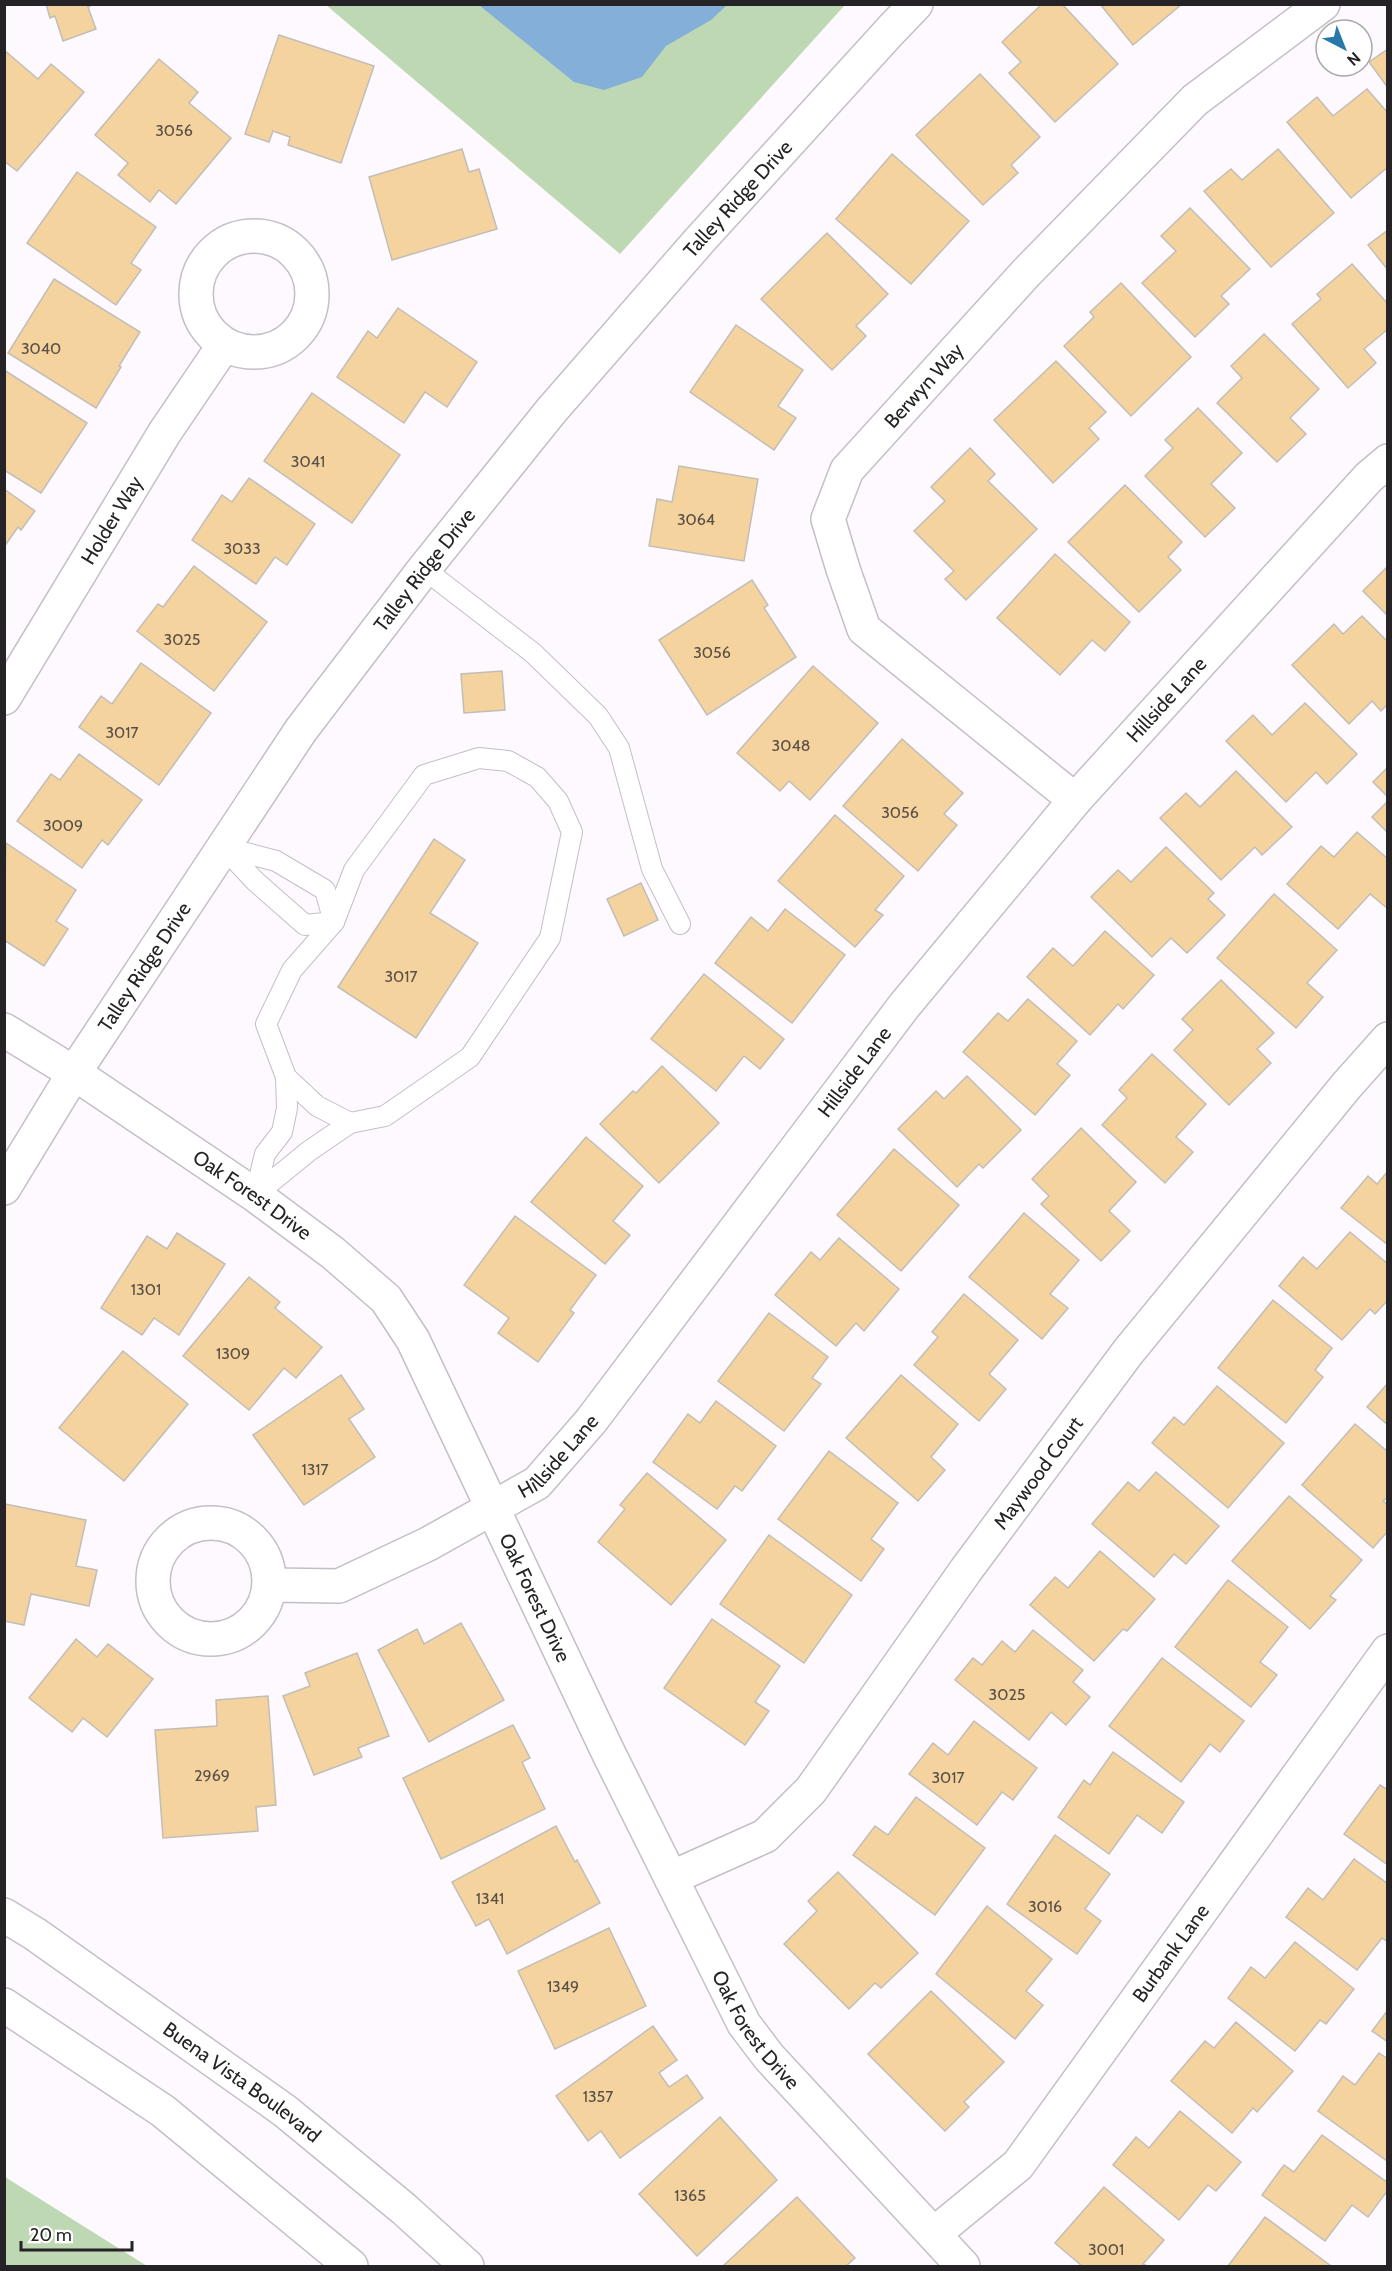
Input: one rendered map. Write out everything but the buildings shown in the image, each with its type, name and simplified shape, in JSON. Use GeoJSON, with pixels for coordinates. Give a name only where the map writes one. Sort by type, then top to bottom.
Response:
{"type":"FeatureCollection","features":[{"type":"Feature","properties":{"kind":"street","name":"Talley Ridge Drive"},"geometry":{"type":"LineString","coordinates":[[4,1188],[74,1073],[301,730],[424,569],[550,411],[699,241],[916,4]]}},
{"type":"Feature","properties":{"kind":"street","name":"Berwyn Way"},"geometry":{"type":"LineString","coordinates":[[1075,800],[864,629],[828,519],[847,470],[1026,273],[1195,100],[1323,4]]}},
{"type":"Feature","properties":{"kind":"street","name":"Holder Way"},"geometry":{"type":"LineString","coordinates":[[4,698],[165,432],[224,345]]}},
{"type":"Feature","properties":{"kind":"street","name":"Hillside Lane"},"geometry":{"type":"LineString","coordinates":[[270,1585],[339,1586],[428,1544],[537,1483],[591,1421],[904,1006],[1075,800],[1369,477],[1388,461]]}},
{"type":"Feature","properties":{"kind":"street","name":"Oak Forest Drive"},"geometry":{"type":"LineString","coordinates":[[4,1030],[74,1073],[255,1195],[333,1253],[386,1299],[413,1340],[609,1754],[744,2024],[769,2057],[963,2266]]}},
{"type":"Feature","properties":{"kind":"street","name":"Maywood Court"},"geometry":{"type":"LineString","coordinates":[[671,1878],[765,1836],[811,1790],[966,1570],[1128,1352],[1347,1085],[1388,1039]]}},
{"type":"Feature","properties":{"kind":"street","name":"Burbank Lane"},"geometry":{"type":"LineString","coordinates":[[934,2234],[1018,2165],[1388,1651]]}},
{"type":"Feature","properties":{"kind":"street","name":"Buena Vista Boulevard"},"geometry":{"type":"LineString","coordinates":[[4,1915],[35,1934],[285,2111],[404,2209],[467,2266]]}},
{"type":"Feature","properties":{"kind":"street"},"geometry":{"type":"LineString","coordinates":[[4,2005],[163,2111],[351,2266]]}},
{"type":"Feature","properties":{"kind":"lane"},"geometry":{"type":"LineString","coordinates":[[424,569],[533,653],[598,716],[620,748],[652,869],[680,924]]}},
{"type":"Feature","properties":{"kind":"lane"},"geometry":{"type":"LineString","coordinates":[[479,758],[508,761],[537,777],[558,801],[572,832],[550,938],[470,1057],[385,1116],[350,1123],[309,1151],[255,1195],[264,1154],[282,1132],[287,1108],[286,1077],[266,1024],[292,970],[334,922],[354,870],[424,775],[479,758]]}},
{"type":"Feature","properties":{"kind":"lane"},"geometry":{"type":"LineString","coordinates":[[223,847],[276,861],[325,890],[334,922]]}},
{"type":"Feature","properties":{"kind":"lane"},"geometry":{"type":"LineString","coordinates":[[223,847],[255,881],[305,926],[334,922]]}},
{"type":"Feature","properties":{"kind":"lane"},"geometry":{"type":"LineString","coordinates":[[286,1077],[317,1106],[350,1123]]}},
{"type":"Feature","properties":{"kind":"green space"},"geometry":{"type":"Polygon","coordinates":[[[326,5],[845,5],[620,254],[326,5]]]}},
{"type":"Feature","properties":{"kind":"green space"},"geometry":{"type":"Polygon","coordinates":[[[5,2177],[147,2266],[5,2266],[5,2177]]]}},
{"type":"Feature","properties":{"kind":"water"},"geometry":{"type":"Polygon","coordinates":[[[479,5],[727,5],[711,20],[666,46],[642,77],[604,90],[574,82],[479,5]]]}}]}
